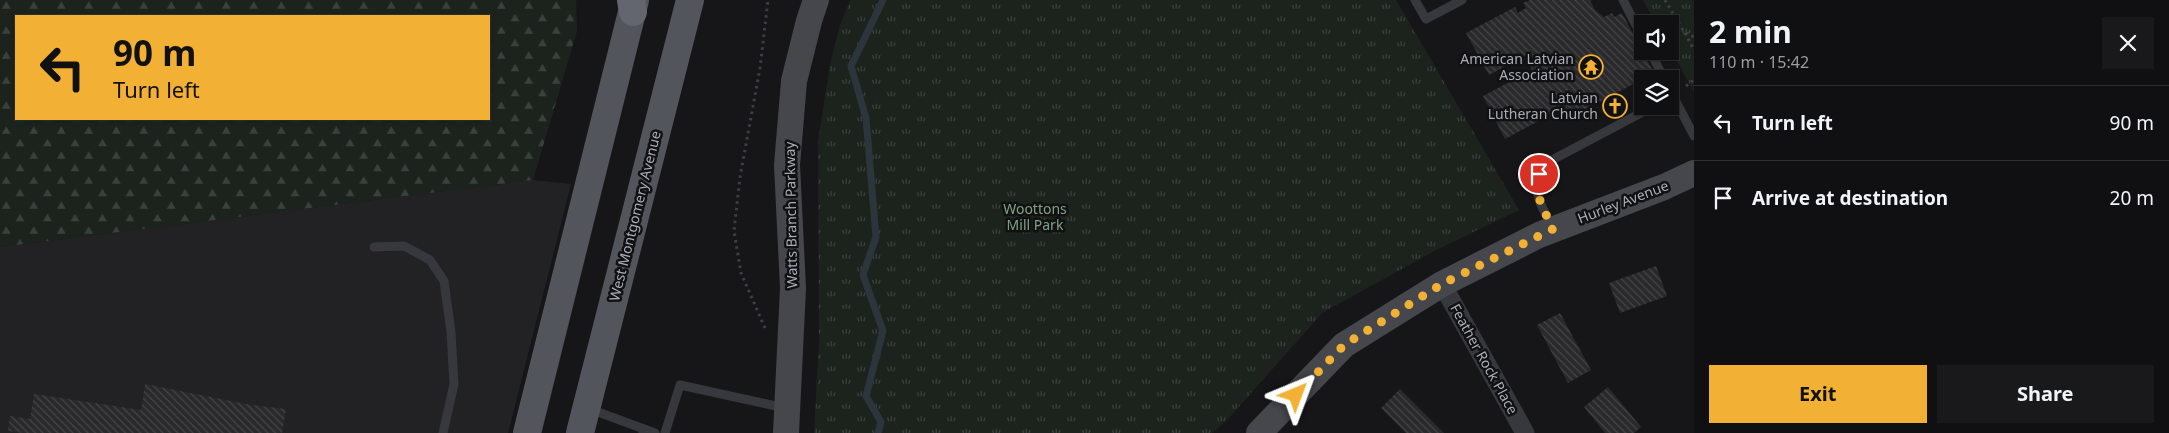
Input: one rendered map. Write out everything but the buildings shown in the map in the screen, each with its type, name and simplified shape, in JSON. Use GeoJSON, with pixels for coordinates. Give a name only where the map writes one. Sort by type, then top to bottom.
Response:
{"type":"FeatureCollection","features":[{"type":"Feature","properties":{"kind":"main road","name":"West Montgomery Avenue"},"geometry":{"type":"LineString","coordinates":[[583,420],[690,0]]}},
{"type":"Feature","properties":{"kind":"main road"},"geometry":{"type":"LineString","coordinates":[[527,433],[633,4]]}},
{"type":"Feature","properties":{"kind":"street","name":"Watts Branch Parkway"},"geometry":{"type":"LineString","coordinates":[[786,421],[793,288],[788,156],[794,81],[816,0]]}},
{"type":"Feature","properties":{"kind":"street","name":"Hurley Avenue"},"geometry":{"type":"LineString","coordinates":[[1259,433],[1344,345],[1442,284],[1553,229],[1664,187],[1694,173]]}},
{"type":"Feature","properties":{"kind":"street","name":"Feather Rock Place"},"geometry":{"type":"LineString","coordinates":[[1442,284],[1526,433]]}},
{"type":"Feature","properties":{"kind":"lane"},"geometry":{"type":"LineString","coordinates":[[1415,0],[1426,19],[1462,0]]}},
{"type":"Feature","properties":{"kind":"lane"},"geometry":{"type":"LineString","coordinates":[[1623,0],[1634,21]]}},
{"type":"Feature","properties":{"kind":"lane"},"geometry":{"type":"LineString","coordinates":[[1679,109],[1694,136]]}},
{"type":"Feature","properties":{"kind":"lane"},"geometry":{"type":"LineString","coordinates":[[1553,229],[1538,196],[1536,187],[1539,174],[1552,160],[1637,115]]}},
{"type":"Feature","properties":{"kind":"lane"},"geometry":{"type":"LineString","coordinates":[[374,247],[404,246],[430,260],[444,281],[451,332],[454,384],[443,433]]}},
{"type":"Feature","properties":{"kind":"lane"},"geometry":{"type":"LineString","coordinates":[[665,433],[680,385],[786,421]]}},
{"type":"Feature","properties":{"kind":"lane"},"geometry":{"type":"LineString","coordinates":[[583,420],[655,433]]}},
{"type":"Feature","properties":{"kind":"path"},"geometry":{"type":"LineString","coordinates":[[765,337],[765,329],[740,273],[734,231],[740,177],[760,68],[768,0]]}},
{"type":"Feature","properties":{"kind":"path"},"geometry":{"type":"LineString","coordinates":[[1665,0],[1694,50]]}},
{"type":"Feature","properties":{"kind":"path"},"geometry":{"type":"LineString","coordinates":[[1684,32],[1694,37]]}},
{"type":"Feature","properties":{"kind":"shaded area"},"geometry":{"type":"Polygon","coordinates":[[[533,180],[571,184],[508,433],[0,433],[0,247],[533,180]]]}},
{"type":"Feature","properties":{"kind":"green space"},"geometry":{"type":"Polygon","coordinates":[[[0,0],[576,0],[577,31],[533,180],[0,247],[0,0]]]}},
{"type":"Feature","properties":{"kind":"green space","name":"Woottons Mill Park"},"geometry":{"type":"Polygon","coordinates":[[[850,0],[1396,0],[1519,210],[1436,250],[1322,313],[1228,419],[1212,433],[814,433],[819,341],[818,142],[830,64],[840,26],[850,0]]]}},
{"type":"Feature","properties":{"kind":"green space"},"geometry":{"type":"Polygon","coordinates":[[[1643,0],[1694,0],[1694,92],[1677,60],[1679,60],[1679,15],[1651,15],[1643,0]]]}},
{"type":"Feature","properties":{"kind":"waterway"},"geometry":{"type":"LineString","coordinates":[[878,433],[881,422],[866,396],[883,331],[863,275],[876,237],[866,118],[851,66],[883,0]]}},
{"type":"Feature","properties":{"kind":"place","name":"American Latvian Association"},"geometry":{"type":"Point","coordinates":[1591,67]}},
{"type":"Feature","properties":{"kind":"place","name":"Latvian Lutheran Church"},"geometry":{"type":"Point","coordinates":[1615,106]}},
{"type":"Feature","properties":{"kind":"route"},"geometry":{"type":"LineString","coordinates":[[1296,395],[1344,345],[1442,284],[1553,229],[1538,196],[1536,187],[1539,174]]}}]}
